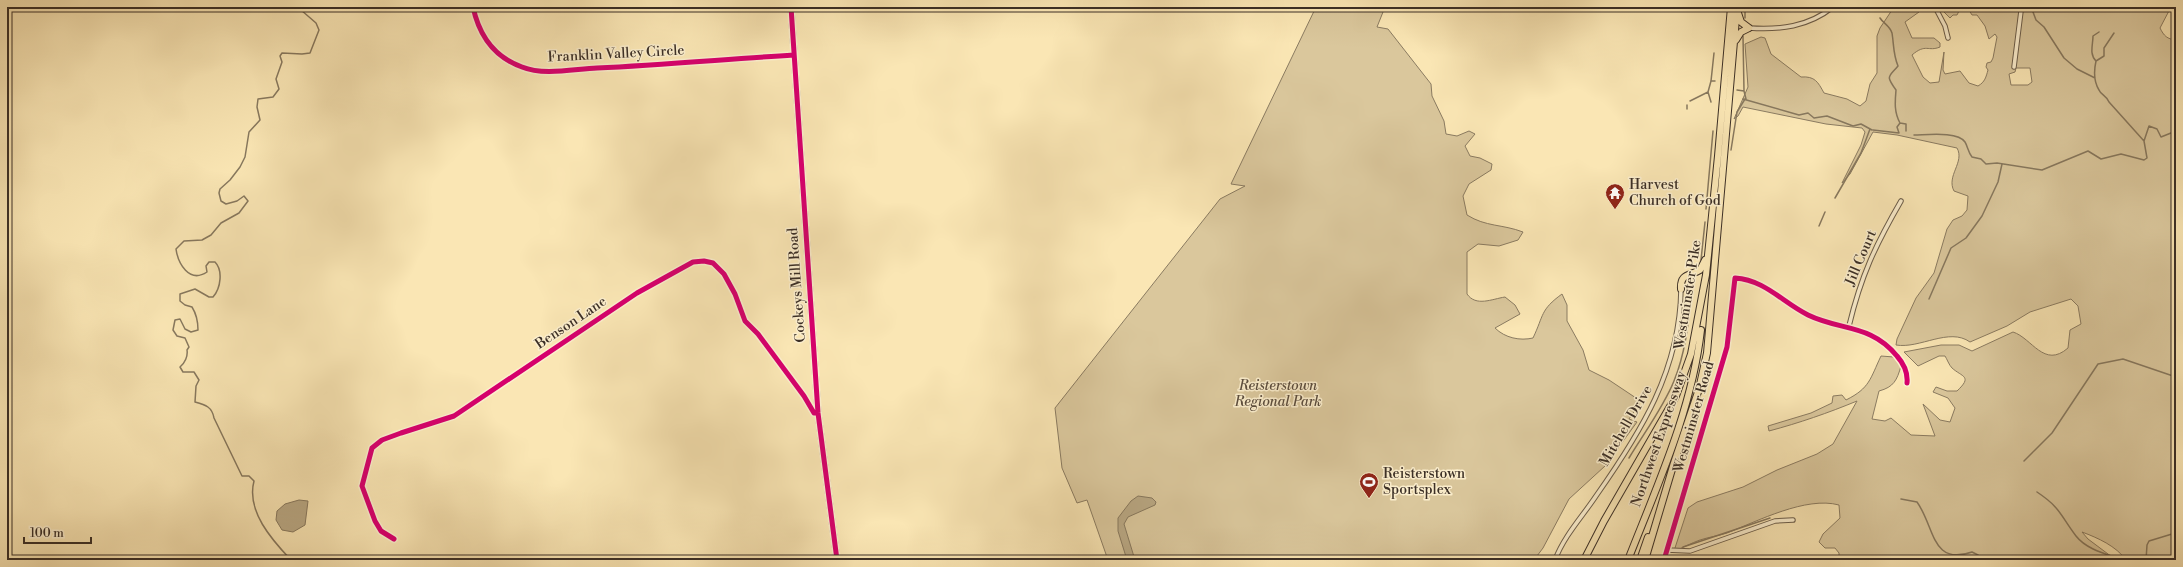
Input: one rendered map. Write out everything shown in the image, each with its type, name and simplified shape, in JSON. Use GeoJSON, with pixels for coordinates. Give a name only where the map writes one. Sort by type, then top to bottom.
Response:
{"type":"FeatureCollection","features":[{"type":"Feature","properties":{"kind":"highway"},"geometry":{"type":"LineString","coordinates":[[1735,8],[1741,21],[1749,28],[1741,32],[1735,42]]}},
{"type":"Feature","properties":{"kind":"highway","name":"Westminster Pike"},"geometry":{"type":"LineString","coordinates":[[1645,560],[1673,466],[1699,389],[1707,353],[1735,42],[1735,8]]}},
{"type":"Feature","properties":{"kind":"highway","name":"Westminster Pike"},"geometry":{"type":"LineString","coordinates":[[1584,560],[1604,521],[1666,415],[1683,380],[1696,336],[1706,275],[1735,8]]}},
{"type":"Feature","properties":{"kind":"highway"},"geometry":{"type":"LineString","coordinates":[[1681,289],[1683,277],[1687,274],[1700,270],[1708,252]]}},
{"type":"Feature","properties":{"kind":"highway","name":"Northwest Expressway"},"geometry":{"type":"LineString","coordinates":[[1628,560],[1665,463],[1691,387],[1698,353],[1706,275]]}},
{"type":"Feature","properties":{"kind":"highway","name":"Northwest Expressway"},"geometry":{"type":"LineString","coordinates":[[1640,560],[1673,466]]}},
{"type":"Feature","properties":{"kind":"street","name":"Franklin Valley Circle"},"geometry":{"type":"LineString","coordinates":[[473,7],[478,26],[493,49],[510,62],[530,70],[594,68],[794,55]]}},
{"type":"Feature","properties":{"kind":"street","name":"Cockeys Mill Road"},"geometry":{"type":"LineString","coordinates":[[791,7],[818,413],[833,540],[837,560]]}},
{"type":"Feature","properties":{"kind":"street"},"geometry":{"type":"LineString","coordinates":[[1749,28],[1775,29],[1801,25],[1817,18],[1834,7]]}},
{"type":"Feature","properties":{"kind":"street"},"geometry":{"type":"LineString","coordinates":[[1935,7],[1946,26],[1948,38]]}},
{"type":"Feature","properties":{"kind":"street"},"geometry":{"type":"LineString","coordinates":[[2014,67],[2021,11],[2020,7]]}},
{"type":"Feature","properties":{"kind":"street","name":"Jill Court"},"geometry":{"type":"LineString","coordinates":[[1849,326],[1857,294],[1868,262],[1901,202]]}},
{"type":"Feature","properties":{"kind":"street","name":"Benson Lane"},"geometry":{"type":"LineString","coordinates":[[394,539],[381,531],[375,521],[362,486],[369,454],[374,445],[420,425],[454,416],[637,293],[698,261],[713,263],[724,274],[735,294],[745,321],[758,334],[804,396],[814,413],[818,413]]}},
{"type":"Feature","properties":{"kind":"street","name":"Westminster Road"},"geometry":{"type":"LineString","coordinates":[[1664,560],[1727,347],[1735,278],[1759,283],[1798,309],[1815,318],[1849,326]]}},
{"type":"Feature","properties":{"kind":"street","name":"Mitchell Drive"},"geometry":{"type":"LineString","coordinates":[[1555,560],[1563,542],[1622,457],[1655,400],[1668,370],[1676,339],[1681,289]]}},
{"type":"Feature","properties":{"kind":"street"},"geometry":{"type":"LineString","coordinates":[[1849,326],[1877,337],[1893,350],[1906,371],[1907,383]]}},
{"type":"Feature","properties":{"kind":"street"},"geometry":{"type":"LineString","coordinates":[[1667,550],[1690,551],[1775,521],[1793,520]]}},
{"type":"Feature","properties":{"kind":"green space","name":"Reisterstown Regional Park"},"geometry":{"type":"Polygon","coordinates":[[[1316,7],[1385,7],[1377,27],[1388,29],[1431,84],[1432,96],[1444,121],[1446,134],[1457,136],[1469,131],[1475,134],[1465,146],[1470,156],[1480,158],[1492,164],[1491,170],[1469,184],[1463,196],[1467,215],[1481,222],[1523,232],[1518,240],[1499,246],[1478,244],[1467,252],[1467,294],[1471,298],[1480,301],[1505,297],[1515,305],[1520,314],[1495,328],[1503,334],[1513,338],[1533,338],[1543,313],[1550,304],[1562,294],[1567,305],[1567,321],[1583,350],[1589,370],[1609,380],[1636,398],[1642,400],[1629,419],[1637,422],[1605,466],[1569,499],[1543,548],[1534,560],[1108,560],[1087,500],[1077,503],[1062,468],[1055,408],[1220,199],[1245,186],[1231,184],[1316,7]]]}},
{"type":"Feature","properties":{"kind":"green space"},"geometry":{"type":"Polygon","coordinates":[[[1900,7],[1917,7],[1920,9],[1919,12],[1905,22],[1912,38],[1934,38],[1940,43],[1940,47],[1933,49],[1921,49],[1912,55],[1923,77],[1930,83],[1939,82],[1944,52],[1943,70],[1945,74],[1960,71],[1969,83],[1978,86],[1986,77],[1988,70],[1986,67],[1987,63],[1991,62],[1993,58],[1997,37],[1995,34],[1989,39],[1985,26],[1977,15],[1972,15],[1967,7],[2037,7],[2041,10],[2051,7],[2171,7],[2160,28],[2166,37],[2176,40],[2176,560],[2126,560],[2112,547],[2082,532],[2088,539],[2116,560],[1839,560],[1839,553],[1835,548],[1825,548],[1819,542],[1823,534],[1840,518],[1839,505],[1826,503],[1812,504],[1782,511],[1727,533],[1700,540],[1674,551],[1688,508],[1697,502],[1743,487],[1777,470],[1817,454],[1833,444],[1857,401],[1813,418],[1780,428],[1769,431],[1768,426],[1811,413],[1832,403],[1833,396],[1842,395],[1846,400],[1854,396],[1865,387],[1881,356],[1894,357],[1901,366],[1894,382],[1888,387],[1879,391],[1872,419],[1885,421],[1891,418],[1911,435],[1935,436],[1923,404],[1940,420],[1950,422],[1955,408],[1948,398],[1933,392],[1936,387],[1947,391],[1957,391],[1965,380],[1964,377],[1951,367],[1945,356],[1939,356],[1918,366],[1904,352],[1941,345],[1959,345],[1972,351],[2013,332],[2020,335],[2045,354],[2060,354],[2068,348],[2070,330],[2081,324],[2078,306],[2071,299],[2030,312],[2007,326],[1970,342],[1962,338],[1944,337],[1915,344],[1896,345],[1897,339],[1916,298],[1934,273],[1947,229],[1953,220],[1962,216],[1967,210],[1968,196],[1954,191],[1952,185],[1952,180],[1959,159],[1957,148],[1897,135],[1873,132],[1850,174],[1842,183],[1861,145],[1865,132],[1862,128],[1826,124],[1743,107],[1738,116],[1734,119],[1748,87],[1745,44],[1761,37],[1765,38],[1771,54],[1801,77],[1816,80],[1824,93],[1847,99],[1860,106],[1866,101],[1870,84],[1877,73],[1877,36],[1880,28],[1892,10],[1900,7]],[[2016,68],[2015,72],[2009,74],[2011,85],[2028,85],[2032,82],[2030,68],[2016,68]]]}},
{"type":"Feature","properties":{"kind":"green space"},"geometry":{"type":"Polygon","coordinates":[[[1943,7],[1966,7],[1959,11],[1957,15],[1953,15],[1950,18],[1943,11],[1943,7]]]}},
{"type":"Feature","properties":{"kind":"shaded area"},"geometry":{"type":"Polygon","coordinates":[[[1138,496],[1152,498],[1156,502],[1155,505],[1128,517],[1124,524],[1135,560],[1127,560],[1118,531],[1118,518],[1131,501],[1138,496]]]}},
{"type":"Feature","properties":{"kind":"shaded area"},"geometry":{"type":"Polygon","coordinates":[[[299,500],[308,501],[305,525],[293,532],[282,530],[276,520],[277,511],[285,504],[299,500]]]}},
{"type":"Feature","properties":{"kind":"waterway"},"geometry":{"type":"LineString","coordinates":[[291,560],[262,524],[254,503],[254,481],[249,476],[242,476],[212,411],[205,405],[195,402],[196,386],[199,380],[194,372],[183,372],[180,367],[186,359],[187,350],[189,347],[185,338],[177,336],[173,330],[175,320],[180,319],[185,329],[191,332],[198,330],[197,318],[194,310],[192,307],[185,305],[180,301],[180,294],[195,289],[209,297],[213,297],[218,289],[220,279],[218,265],[215,262],[209,262],[206,266],[207,272],[201,275],[190,274],[182,266],[176,249],[184,241],[202,240],[211,235],[221,223],[239,213],[248,201],[244,196],[237,201],[226,204],[221,201],[219,193],[220,189],[230,180],[240,167],[245,157],[249,132],[260,120],[257,107],[258,99],[273,97],[279,89],[276,79],[282,62],[280,56],[282,53],[310,53],[319,30],[316,23],[301,10],[301,7]]}},
{"type":"Feature","properties":{"kind":"waterway"},"geometry":{"type":"LineString","coordinates":[[328,7],[331,9],[334,7]]}},
{"type":"Feature","properties":{"kind":"waterway"},"geometry":{"type":"LineString","coordinates":[[1745,7],[1745,18]]}},
{"type":"Feature","properties":{"kind":"waterway"},"geometry":{"type":"LineString","coordinates":[[2033,12],[2036,20],[2044,27],[2064,58],[2077,69],[2095,78]]}},
{"type":"Feature","properties":{"kind":"waterway"},"geometry":{"type":"LineString","coordinates":[[1880,18],[1890,28],[1892,33],[1894,53],[1898,66],[1891,74],[1889,79],[1896,90],[1895,103],[1897,115],[1900,123],[1906,124],[1906,131]]}},
{"type":"Feature","properties":{"kind":"waterway"},"geometry":{"type":"LineString","coordinates":[[2099,32],[2093,36],[2092,49],[2096,61],[2095,76],[2097,87],[2144,141]]}},
{"type":"Feature","properties":{"kind":"waterway"},"geometry":{"type":"LineString","coordinates":[[2096,61],[2104,56],[2104,48],[2114,33]]}},
{"type":"Feature","properties":{"kind":"waterway"},"geometry":{"type":"LineString","coordinates":[[1743,36],[1744,91],[1746,99]]}},
{"type":"Feature","properties":{"kind":"waterway"},"geometry":{"type":"LineString","coordinates":[[1711,102],[1708,92],[1711,81],[1714,53]]}},
{"type":"Feature","properties":{"kind":"waterway"},"geometry":{"type":"LineString","coordinates":[[1737,90],[1744,91]]}},
{"type":"Feature","properties":{"kind":"waterway"},"geometry":{"type":"LineString","coordinates":[[1690,101],[1708,92]]}},
{"type":"Feature","properties":{"kind":"waterway"},"geometry":{"type":"LineString","coordinates":[[1743,99],[1799,115],[1808,113],[1814,118],[1827,116],[1853,126],[1861,124],[1872,130]]}},
{"type":"Feature","properties":{"kind":"waterway"},"geometry":{"type":"LineString","coordinates":[[1731,150],[1737,112],[1745,99]]}},
{"type":"Feature","properties":{"kind":"waterway"},"geometry":{"type":"LineString","coordinates":[[1873,130],[1899,133],[1897,127],[1900,123]]}},
{"type":"Feature","properties":{"kind":"waterway"},"geometry":{"type":"LineString","coordinates":[[1914,135],[1941,134],[1956,136],[1965,142],[1972,157],[1981,159],[1986,164],[1997,163],[2042,170],[2088,151],[2101,159],[2121,154],[2144,160],[2147,158],[2144,141],[2149,126],[2157,129],[2161,137],[2176,131]]}},
{"type":"Feature","properties":{"kind":"waterway"},"geometry":{"type":"LineString","coordinates":[[1835,198],[1861,153],[1870,129]]}},
{"type":"Feature","properties":{"kind":"waterway"},"geometry":{"type":"LineString","coordinates":[[1706,209],[1713,131]]}},
{"type":"Feature","properties":{"kind":"waterway"},"geometry":{"type":"LineString","coordinates":[[1929,299],[1951,248],[1966,238],[1982,216],[1998,182],[2002,164]]}},
{"type":"Feature","properties":{"kind":"waterway"},"geometry":{"type":"LineString","coordinates":[[1819,226],[1825,212]]}},
{"type":"Feature","properties":{"kind":"waterway"},"geometry":{"type":"LineString","coordinates":[[1701,260],[1705,222]]}},
{"type":"Feature","properties":{"kind":"waterway"},"geometry":{"type":"LineString","coordinates":[[1629,458],[1670,391],[1674,381],[1682,357],[1687,332],[1693,281]]}},
{"type":"Feature","properties":{"kind":"waterway"},"geometry":{"type":"LineString","coordinates":[[2024,461],[2052,433],[2098,364],[2123,359],[2176,377]]}},
{"type":"Feature","properties":{"kind":"waterway"},"geometry":{"type":"LineString","coordinates":[[2037,492],[2056,507],[2076,536],[2086,545],[2123,560]]}},
{"type":"Feature","properties":{"kind":"waterway"},"geometry":{"type":"LineString","coordinates":[[1901,499],[1917,502],[1936,542],[1941,549],[1949,554],[1959,555],[1972,552],[1983,560]]}},
{"type":"Feature","properties":{"kind":"waterway"},"geometry":{"type":"LineString","coordinates":[[1683,547],[1770,518]]}},
{"type":"Feature","properties":{"kind":"waterway"},"geometry":{"type":"LineString","coordinates":[[2146,560],[2147,545],[2149,541],[2172,534],[2176,529]]}},
{"type":"Feature","properties":{"kind":"cycle path"},"geometry":{"type":"LineString","coordinates":[[473,7],[479,27],[489,44],[512,63],[531,70],[549,72],[794,55]]}},
{"type":"Feature","properties":{"kind":"cycle path"},"geometry":{"type":"LineString","coordinates":[[791,7],[818,413],[837,560]]}},
{"type":"Feature","properties":{"kind":"cycle path"},"geometry":{"type":"LineString","coordinates":[[394,539],[381,531],[375,521],[362,486],[372,448],[382,440],[454,416],[637,293],[693,262],[704,261],[713,263],[724,274],[735,294],[745,321],[758,334],[804,396],[814,413],[818,413]]}},
{"type":"Feature","properties":{"kind":"cycle path"},"geometry":{"type":"LineString","coordinates":[[1664,560],[1727,347],[1735,278],[1746,280],[1764,287],[1808,315],[1832,324],[1866,333],[1877,338],[1902,362],[1906,372],[1907,383]]}},
{"type":"Feature","properties":{"kind":"place","name":"Harvest Church of God"},"geometry":{"type":"Point","coordinates":[1615,210]}},
{"type":"Feature","properties":{"kind":"place","name":"Reisterstown Sportsplex"},"geometry":{"type":"Point","coordinates":[1369,499]}}]}
